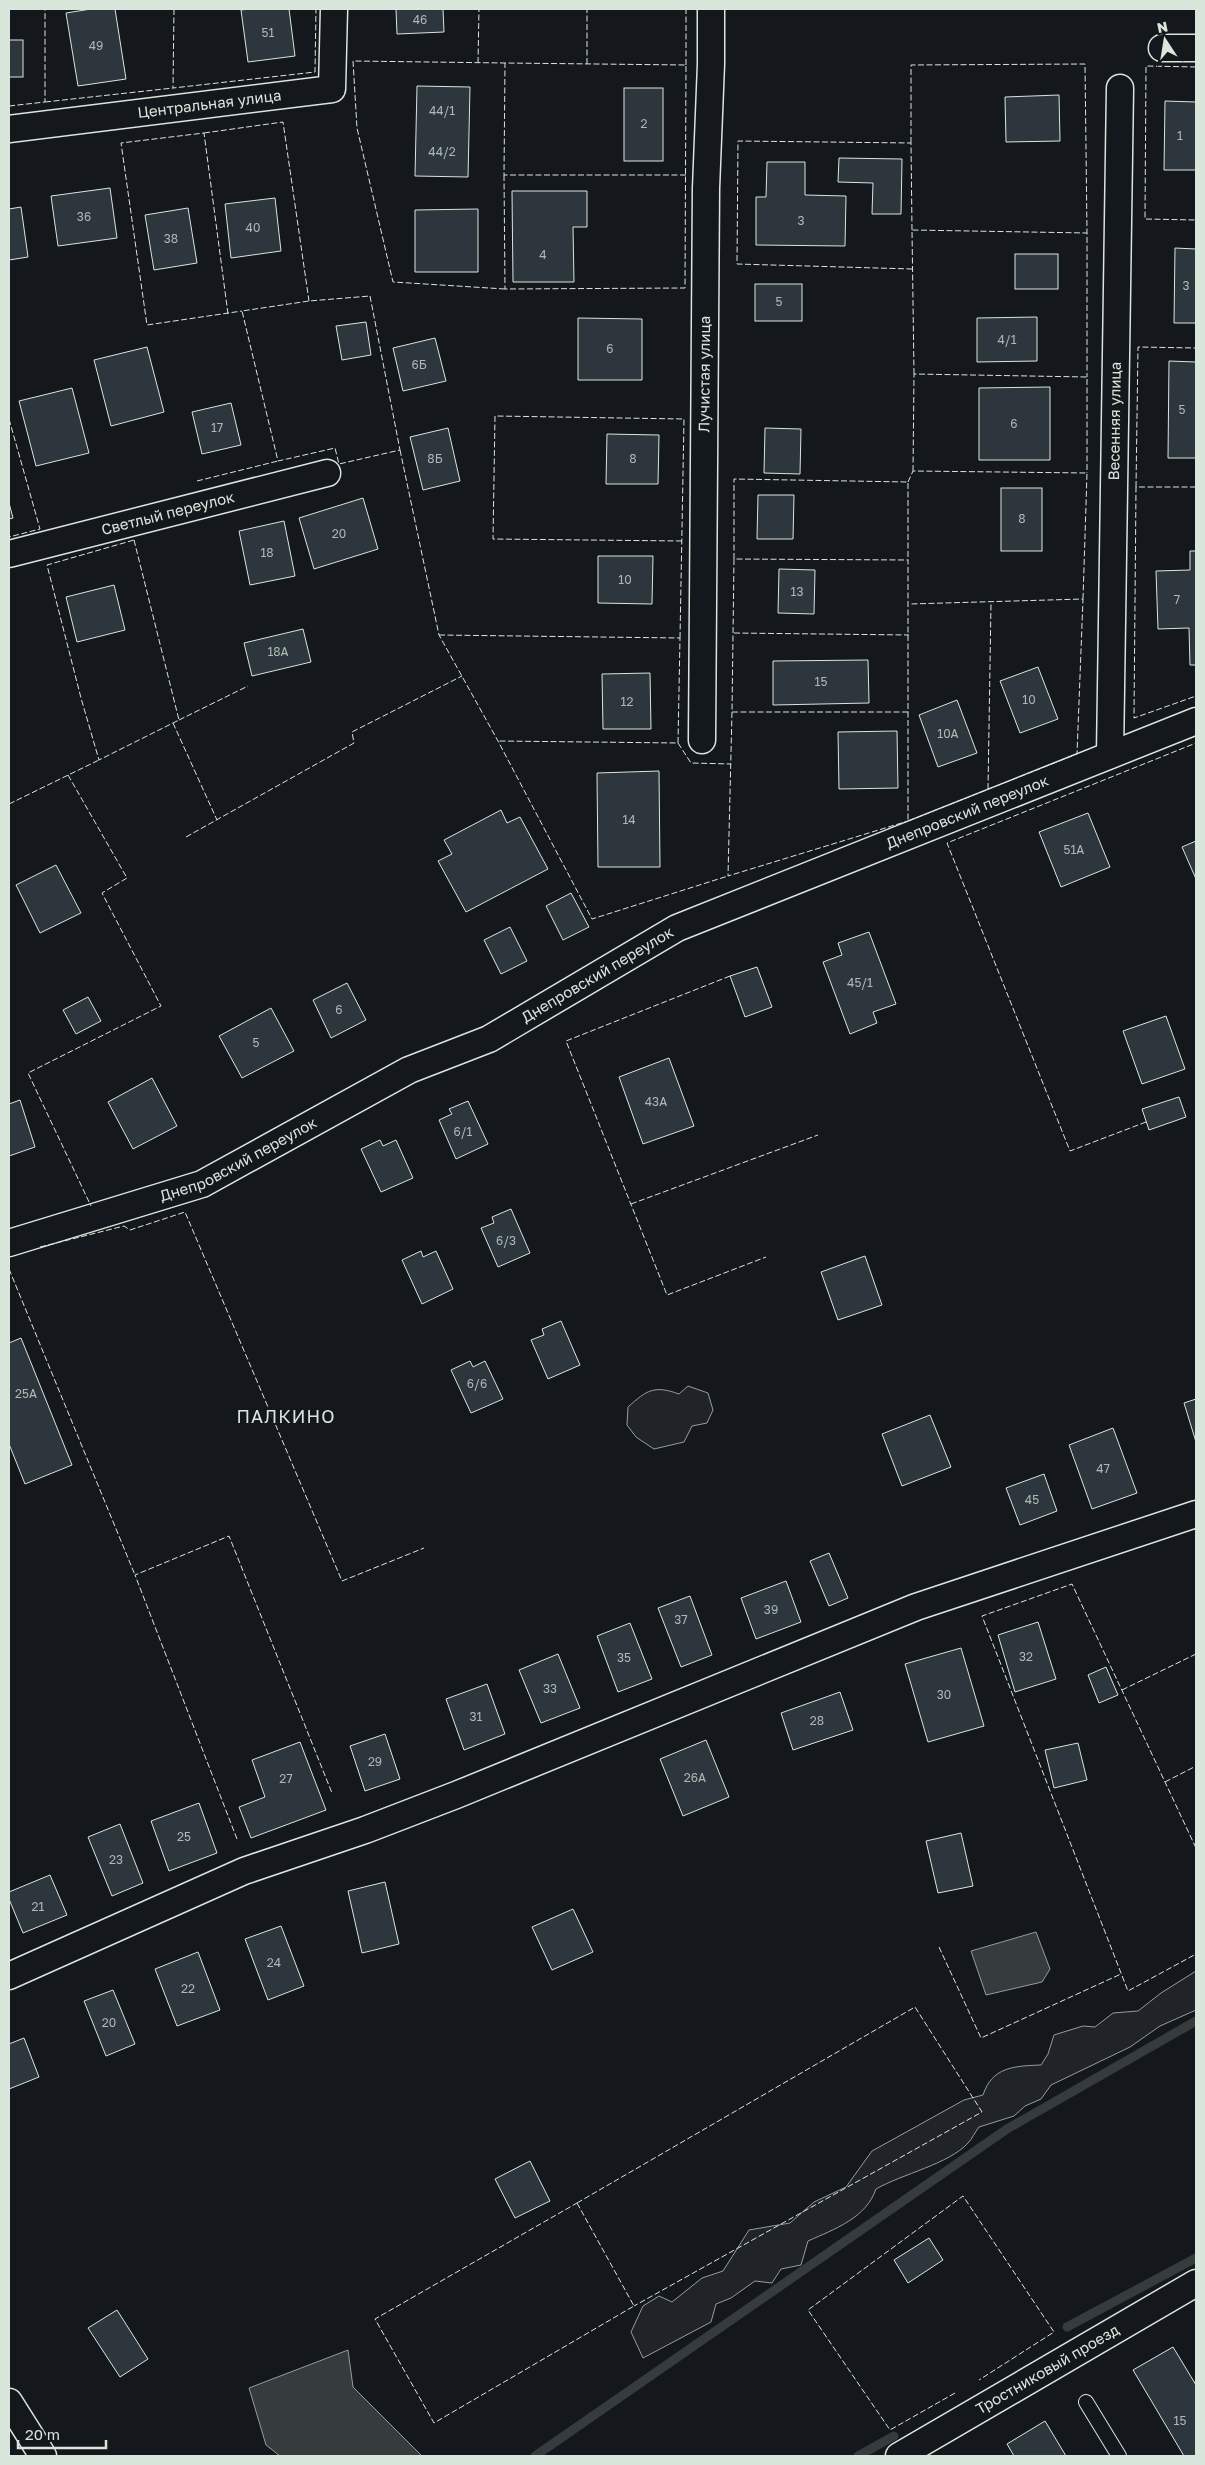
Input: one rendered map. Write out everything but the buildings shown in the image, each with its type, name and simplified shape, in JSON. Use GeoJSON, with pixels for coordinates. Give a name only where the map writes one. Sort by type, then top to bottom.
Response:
{"type":"FeatureCollection","features":[{"type":"Feature","properties":{"kind":"street","name":"Центральная улица"},"geometry":{"type":"LineString","coordinates":[[9,129],[332,89],[334,9]]}},
{"type":"Feature","properties":{"kind":"street","name":"Лучистая улица"},"geometry":{"type":"LineString","coordinates":[[702,740],[706,188],[711,64],[711,9]]}},
{"type":"Feature","properties":{"kind":"street"},"geometry":{"type":"LineString","coordinates":[[1162,48],[1196,48]]}},
{"type":"Feature","properties":{"kind":"street","name":"Весенняя улица"},"geometry":{"type":"LineString","coordinates":[[1110,755],[1120,88]]}},
{"type":"Feature","properties":{"kind":"street","name":"Светлый переулок"},"geometry":{"type":"LineString","coordinates":[[9,554],[327,473]]}},
{"type":"Feature","properties":{"kind":"street","name":"Днепровский переулок"},"geometry":{"type":"LineString","coordinates":[[9,1243],[202,1184],[409,1070],[489,1039],[677,928],[1196,721]]}},
{"type":"Feature","properties":{"kind":"street"},"geometry":{"type":"LineString","coordinates":[[9,1976],[244,1871],[365,1830],[456,1795],[916,1607],[1196,1514]]}},
{"type":"Feature","properties":{"kind":"street","name":"Тростниковый проезд"},"geometry":{"type":"LineString","coordinates":[[899,2456],[1196,2284]]}},
{"type":"Feature","properties":{"kind":"street"},"geometry":{"type":"LineString","coordinates":[[9,2402],[43,2456]]}},
{"type":"Feature","properties":{"kind":"lane"},"geometry":{"type":"LineString","coordinates":[[1086,2402],[1118,2456]]}},
{"type":"Feature","properties":{"kind":"shaded area"},"geometry":{"type":"Polygon","coordinates":[[[688,1386],[708,1393],[713,1410],[707,1423],[692,1426],[684,1442],[654,1449],[636,1437],[627,1425],[628,1407],[651,1391],[663,1390],[679,1394],[688,1386]]]}},
{"type":"Feature","properties":{"kind":"shaded area"},"geometry":{"type":"Polygon","coordinates":[[[1036,1932],[1050,1969],[1042,1982],[986,1995],[971,1951],[1036,1932]]]}},
{"type":"Feature","properties":{"kind":"shaded area"},"geometry":{"type":"Polygon","coordinates":[[[1196,1971],[1196,2010],[1160,2026],[1130,2047],[1051,2085],[1041,2099],[1025,2106],[1014,2116],[979,2127],[968,2143],[949,2157],[876,2189],[865,2208],[857,2215],[839,2227],[808,2241],[801,2265],[781,2269],[772,2283],[755,2281],[731,2298],[716,2304],[711,2322],[643,2358],[631,2332],[643,2306],[659,2296],[672,2302],[702,2278],[723,2271],[749,2230],[790,2223],[814,2202],[846,2187],[872,2151],[964,2100],[983,2095],[987,2086],[998,2073],[1022,2066],[1041,2065],[1048,2054],[1054,2035],[1083,2026],[1095,2027],[1113,2013],[1138,2011],[1161,1993],[1196,1971]]]}},
{"type":"Feature","properties":{"kind":"shaded area"},"geometry":{"type":"Polygon","coordinates":[[[348,2350],[353,2387],[422,2456],[280,2456],[266,2445],[249,2388],[348,2350]]]}},
{"type":"Feature","properties":{"kind":"waterway"},"geometry":{"type":"LineString","coordinates":[[535,2456],[1007,2129],[1196,2021]]}},
{"type":"Feature","properties":{"kind":"waterway"},"geometry":{"type":"LineString","coordinates":[[1067,2327],[1196,2258]]}},
{"type":"Feature","properties":{"kind":"waterway"},"geometry":{"type":"LineString","coordinates":[[858,2456],[894,2436]]}},
{"type":"Feature","properties":{"kind":"fence"},"geometry":{"type":"LineString","coordinates":[[9,106],[45,102],[45,9]]}},
{"type":"Feature","properties":{"kind":"fence"},"geometry":{"type":"LineString","coordinates":[[174,9],[173,88],[315,72],[316,9]]}},
{"type":"Feature","properties":{"kind":"fence"},"geometry":{"type":"LineString","coordinates":[[478,63],[479,9]]}},
{"type":"Feature","properties":{"kind":"fence"},"geometry":{"type":"LineString","coordinates":[[587,9],[587,64]]}},
{"type":"Feature","properties":{"kind":"fence"},"geometry":{"type":"LineString","coordinates":[[686,9],[686,65]]}},
{"type":"Feature","properties":{"kind":"fence"},"geometry":{"type":"LineString","coordinates":[[505,63],[353,61],[357,128],[393,282],[505,289]]}},
{"type":"Feature","properties":{"kind":"fence"},"geometry":{"type":"LineString","coordinates":[[504,175],[505,289],[685,288],[686,65],[505,63],[504,175],[686,175]]}},
{"type":"Feature","properties":{"kind":"fence"},"geometry":{"type":"LineString","coordinates":[[911,143],[911,65],[1085,64],[1087,233]]}},
{"type":"Feature","properties":{"kind":"fence"},"geometry":{"type":"LineString","coordinates":[[1196,67],[1146,66],[1145,219],[1196,220]]}},
{"type":"Feature","properties":{"kind":"fence"},"geometry":{"type":"LineString","coordinates":[[45,102],[173,88]]}},
{"type":"Feature","properties":{"kind":"fence"},"geometry":{"type":"LineString","coordinates":[[204,133],[283,122],[309,301]]}},
{"type":"Feature","properties":{"kind":"fence"},"geometry":{"type":"LineString","coordinates":[[228,314],[204,133],[121,143],[147,325],[242,311]]}},
{"type":"Feature","properties":{"kind":"fence"},"geometry":{"type":"LineString","coordinates":[[912,230],[911,143],[738,141],[737,264],[912,269]]}},
{"type":"Feature","properties":{"kind":"fence"},"geometry":{"type":"LineString","coordinates":[[914,374],[912,230],[1087,233],[1087,377]]}},
{"type":"Feature","properties":{"kind":"fence"},"geometry":{"type":"LineString","coordinates":[[370,296],[400,450],[339,464],[335,448],[278,461],[242,311],[309,301],[370,296]]}},
{"type":"Feature","properties":{"kind":"fence"},"geometry":{"type":"LineString","coordinates":[[1136,487],[1138,347],[1196,348]]}},
{"type":"Feature","properties":{"kind":"fence"},"geometry":{"type":"LineString","coordinates":[[913,471],[914,374],[1087,377],[1087,473]]}},
{"type":"Feature","properties":{"kind":"fence"},"geometry":{"type":"LineString","coordinates":[[680,638],[684,419],[495,416],[493,539],[682,541]]}},
{"type":"Feature","properties":{"kind":"fence"},"geometry":{"type":"LineString","coordinates":[[9,419],[40,529],[9,537]]}},
{"type":"Feature","properties":{"kind":"fence"},"geometry":{"type":"LineString","coordinates":[[400,450],[439,635],[498,741],[592,919],[728,876]]}},
{"type":"Feature","properties":{"kind":"fence"},"geometry":{"type":"LineString","coordinates":[[197,481],[278,461]]}},
{"type":"Feature","properties":{"kind":"fence"},"geometry":{"type":"LineString","coordinates":[[908,482],[913,471],[1087,473],[1083,599]]}},
{"type":"Feature","properties":{"kind":"fence"},"geometry":{"type":"LineString","coordinates":[[734,559],[734,479],[908,482],[908,560]]}},
{"type":"Feature","properties":{"kind":"fence"},"geometry":{"type":"LineString","coordinates":[[1196,487],[1136,487],[1134,718],[1196,696]]}},
{"type":"Feature","properties":{"kind":"fence"},"geometry":{"type":"LineString","coordinates":[[134,540],[179,720],[99,760],[47,565],[134,540]]}},
{"type":"Feature","properties":{"kind":"fence"},"geometry":{"type":"LineString","coordinates":[[908,712],[732,712],[734,559],[908,560],[908,821],[1077,754],[1083,599],[910,604]]}},
{"type":"Feature","properties":{"kind":"fence"},"geometry":{"type":"LineString","coordinates":[[988,789],[991,603]]}},
{"type":"Feature","properties":{"kind":"fence"},"geometry":{"type":"LineString","coordinates":[[734,633],[909,635]]}},
{"type":"Feature","properties":{"kind":"fence"},"geometry":{"type":"LineString","coordinates":[[439,635],[680,638],[678,743],[498,741]]}},
{"type":"Feature","properties":{"kind":"fence"},"geometry":{"type":"LineString","coordinates":[[186,837],[354,743],[352,732],[462,676]]}},
{"type":"Feature","properties":{"kind":"fence"},"geometry":{"type":"LineString","coordinates":[[179,720],[248,686]]}},
{"type":"Feature","properties":{"kind":"fence"},"geometry":{"type":"LineString","coordinates":[[732,712],[728,876],[908,821]]}},
{"type":"Feature","properties":{"kind":"fence"},"geometry":{"type":"LineString","coordinates":[[173,723],[217,820]]}},
{"type":"Feature","properties":{"kind":"fence"},"geometry":{"type":"LineString","coordinates":[[678,743],[691,763],[731,764]]}},
{"type":"Feature","properties":{"kind":"fence"},"geometry":{"type":"LineString","coordinates":[[1146,1122],[1070,1151],[947,843],[1196,743]]}},
{"type":"Feature","properties":{"kind":"fence"},"geometry":{"type":"LineString","coordinates":[[9,804],[99,760]]}},
{"type":"Feature","properties":{"kind":"fence"},"geometry":{"type":"LineString","coordinates":[[68,775],[127,878],[102,893],[161,1006],[28,1073],[91,1206]]}},
{"type":"Feature","properties":{"kind":"fence"},"geometry":{"type":"LineString","coordinates":[[730,976],[566,1041],[667,1295],[766,1257]]}},
{"type":"Feature","properties":{"kind":"fence"},"geometry":{"type":"LineString","coordinates":[[631,1204],[818,1135]]}},
{"type":"Feature","properties":{"kind":"fence"},"geometry":{"type":"LineString","coordinates":[[40,1247],[124,1226],[130,1230],[185,1212],[342,1581],[424,1548]]}},
{"type":"Feature","properties":{"kind":"fence"},"geometry":{"type":"LineString","coordinates":[[9,1269],[135,1575]]}},
{"type":"Feature","properties":{"kind":"fence"},"geometry":{"type":"LineString","coordinates":[[237,1839],[135,1575],[229,1536],[332,1793]]}},
{"type":"Feature","properties":{"kind":"fence"},"geometry":{"type":"LineString","coordinates":[[1196,1848],[1072,1584],[982,1616],[1128,1991],[1196,1954]]}},
{"type":"Feature","properties":{"kind":"fence"},"geometry":{"type":"LineString","coordinates":[[1122,1690],[1196,1654]]}},
{"type":"Feature","properties":{"kind":"fence"},"geometry":{"type":"LineString","coordinates":[[1165,1782],[1196,1766]]}},
{"type":"Feature","properties":{"kind":"fence"},"geometry":{"type":"LineString","coordinates":[[939,1947],[981,2038],[1121,1974]]}},
{"type":"Feature","properties":{"kind":"fence"},"geometry":{"type":"LineString","coordinates":[[577,2203],[915,2007],[982,2112],[634,2306]]}},
{"type":"Feature","properties":{"kind":"fence"},"geometry":{"type":"LineString","coordinates":[[955,2393],[890,2430],[808,2310],[963,2196],[1054,2332],[979,2380]]}},
{"type":"Feature","properties":{"kind":"fence"},"geometry":{"type":"LineString","coordinates":[[577,2203],[634,2306],[434,2423],[375,2319],[577,2203]]}},
{"type":"Feature","properties":{"kind":"district","name":"ПАЛКИНО"},"geometry":{"type":"Point","coordinates":[286,1417]}}]}
